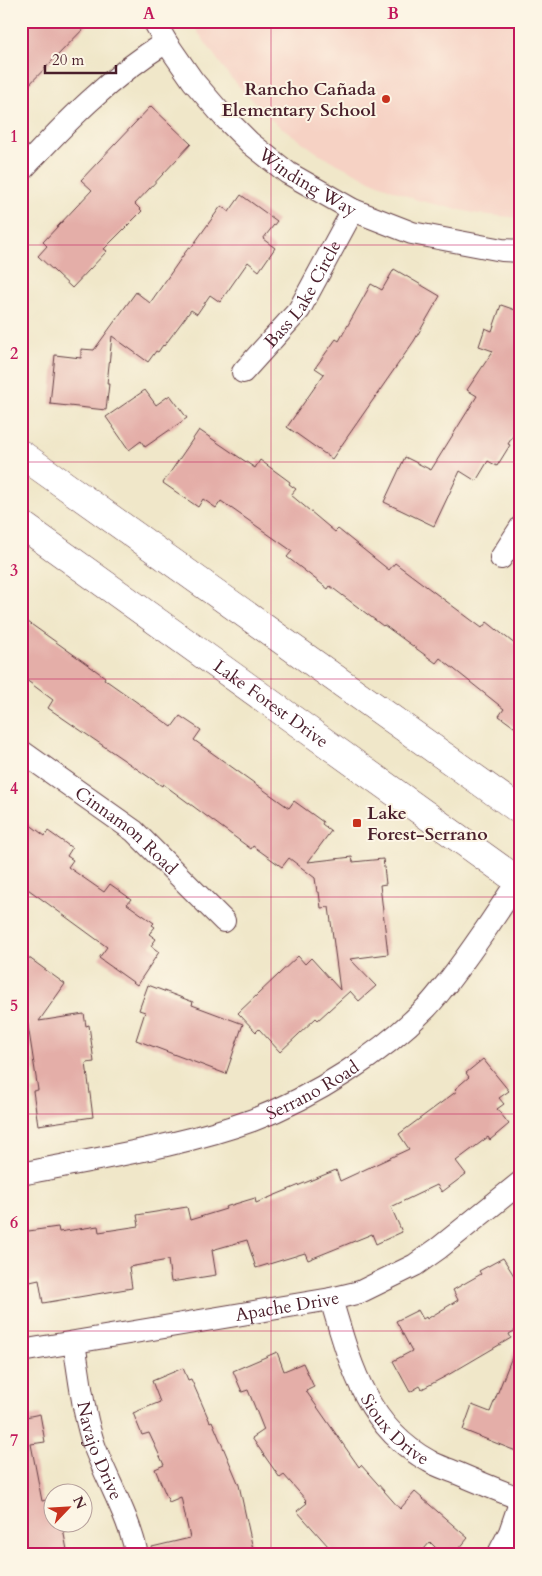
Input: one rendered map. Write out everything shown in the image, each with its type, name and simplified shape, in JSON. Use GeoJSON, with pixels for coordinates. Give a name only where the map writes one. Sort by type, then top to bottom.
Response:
{"type":"FeatureCollection","features":[{"type":"Feature","properties":{"kind":"main road"},"geometry":{"type":"LineString","coordinates":[[21,454],[521,810]]}},
{"type":"Feature","properties":{"kind":"main road","name":"Lake Forest Drive"},"geometry":{"type":"LineString","coordinates":[[21,524],[520,880]]}},
{"type":"Feature","properties":{"kind":"street","name":"Winding Way"},"geometry":{"type":"LineString","coordinates":[[154,21],[193,82],[222,116],[250,143],[288,173],[353,210],[412,233],[502,250],[521,251]]}},
{"type":"Feature","properties":{"kind":"street"},"geometry":{"type":"LineString","coordinates":[[21,171],[102,89],[138,59],[166,42]]}},
{"type":"Feature","properties":{"kind":"street","name":"Bass Lake Circle"},"geometry":{"type":"LineString","coordinates":[[243,372],[299,310],[353,210]]}},
{"type":"Feature","properties":{"kind":"street"},"geometry":{"type":"LineString","coordinates":[[500,558],[521,526]]}},
{"type":"Feature","properties":{"kind":"street","name":"Cinnamon Road"},"geometry":{"type":"LineString","coordinates":[[21,751],[134,831],[224,921]]}},
{"type":"Feature","properties":{"kind":"street","name":"Serrano Road"},"geometry":{"type":"LineString","coordinates":[[21,1174],[200,1137],[254,1120],[313,1091],[352,1068],[392,1039],[427,1007],[461,965],[520,880]]}},
{"type":"Feature","properties":{"kind":"street","name":"Apache Drive"},"geometry":{"type":"LineString","coordinates":[[21,1351],[331,1299],[360,1292],[414,1265],[439,1248],[521,1182]]}},
{"type":"Feature","properties":{"kind":"street","name":"Sioux Drive"},"geometry":{"type":"LineString","coordinates":[[331,1299],[348,1358],[360,1388],[385,1425],[400,1441],[429,1462],[521,1500]]}},
{"type":"Feature","properties":{"kind":"street","name":"Navajo Drive"},"geometry":{"type":"LineString","coordinates":[[74,1343],[85,1408],[95,1446],[130,1529],[137,1555]]}},
{"type":"Feature","properties":{"kind":"street"},"geometry":{"type":"LineString","coordinates":[[498,1555],[510,1532],[521,1500]]}},
{"type":"Feature","properties":{"kind":"shaded area","name":"Rancho Cañada Elementary School"},"geometry":{"type":"Polygon","coordinates":[[[192,21],[521,21],[521,218],[478,214],[417,200],[369,180],[322,156],[274,122],[230,77],[192,21]]]}},
{"type":"Feature","properties":{"kind":"building"},"geometry":{"type":"Polygon","coordinates":[[[21,21],[91,21],[21,93],[21,21]]]}},
{"type":"Feature","properties":{"kind":"building"},"geometry":{"type":"Polygon","coordinates":[[[151,106],[191,144],[135,204],[142,211],[104,249],[107,251],[72,288],[38,256],[47,246],[43,242],[92,190],[81,180],[151,106]]]}},
{"type":"Feature","properties":{"kind":"building"},"geometry":{"type":"Polygon","coordinates":[[[241,195],[277,221],[263,239],[275,248],[259,271],[248,262],[220,302],[210,295],[197,314],[191,310],[164,346],[158,352],[156,351],[148,362],[112,336],[106,410],[50,404],[55,355],[81,358],[81,349],[94,350],[136,292],[150,303],[189,247],[191,248],[221,206],[229,212],[241,195]]]}},
{"type":"Feature","properties":{"kind":"building"},"geometry":{"type":"Polygon","coordinates":[[[394,269],[440,296],[414,341],[332,459],[287,427],[324,374],[315,368],[336,339],[339,341],[371,284],[382,290],[394,269]]]}},
{"type":"Feature","properties":{"kind":"building"},"geometry":{"type":"Polygon","coordinates":[[[501,305],[521,312],[521,423],[497,466],[488,461],[476,481],[460,471],[434,526],[384,502],[405,457],[431,470],[477,396],[467,390],[493,351],[479,346],[485,328],[492,331],[501,305]]]}},
{"type":"Feature","properties":{"kind":"building"},"geometry":{"type":"Polygon","coordinates":[[[145,390],[156,405],[170,395],[187,418],[145,447],[141,441],[129,450],[106,417],[145,390]]]}},
{"type":"Feature","properties":{"kind":"building"},"geometry":{"type":"Polygon","coordinates":[[[199,430],[255,468],[260,460],[290,482],[289,484],[296,489],[291,495],[335,532],[338,529],[389,570],[395,563],[482,628],[487,622],[521,649],[521,732],[499,716],[504,709],[440,658],[436,663],[330,586],[328,589],[287,557],[292,551],[221,501],[216,508],[203,499],[198,507],[163,483],[199,430]]]}},
{"type":"Feature","properties":{"kind":"building"},"geometry":{"type":"Polygon","coordinates":[[[21,617],[172,727],[180,716],[201,730],[194,740],[289,808],[294,801],[323,822],[322,824],[331,831],[308,862],[352,857],[353,862],[383,859],[386,884],[380,885],[388,954],[350,959],[376,986],[359,1001],[350,991],[318,1020],[316,1018],[280,1052],[259,1029],[256,1032],[238,1013],[298,956],[305,964],[311,958],[340,990],[329,907],[321,908],[315,878],[289,858],[282,867],[253,846],[251,849],[163,784],[162,786],[48,708],[53,700],[21,676],[21,617]]]}},
{"type":"Feature","properties":{"kind":"building"},"geometry":{"type":"Polygon","coordinates":[[[21,818],[45,836],[48,831],[72,848],[67,856],[73,860],[68,867],[104,892],[110,884],[131,899],[127,904],[154,923],[152,925],[155,927],[149,934],[156,939],[151,946],[159,952],[137,985],[99,958],[107,947],[21,884],[21,818]]]}},
{"type":"Feature","properties":{"kind":"building"},"geometry":{"type":"Polygon","coordinates":[[[21,952],[65,984],[39,1021],[84,1014],[86,1026],[89,1025],[94,1062],[86,1063],[93,1117],[38,1125],[33,1091],[38,1090],[21,980],[21,952]]]}},
{"type":"Feature","properties":{"kind":"building"},"geometry":{"type":"Polygon","coordinates":[[[148,985],[193,1002],[192,1005],[243,1024],[226,1074],[136,1040],[145,1012],[139,1010],[148,985]]]}},
{"type":"Feature","properties":{"kind":"building"},"geometry":{"type":"Polygon","coordinates":[[[483,1059],[509,1091],[499,1098],[504,1104],[497,1109],[509,1124],[490,1140],[488,1137],[456,1161],[466,1174],[442,1192],[437,1185],[391,1207],[402,1232],[376,1244],[372,1234],[308,1260],[305,1253],[256,1268],[247,1240],[212,1250],[216,1275],[171,1282],[168,1260],[129,1267],[132,1288],[43,1303],[39,1280],[21,1284],[21,1232],[58,1227],[59,1232],[98,1226],[99,1232],[139,1226],[137,1215],[187,1207],[190,1220],[255,1198],[256,1203],[336,1170],[340,1181],[409,1149],[399,1134],[457,1091],[455,1089],[469,1077],[466,1073],[483,1059]]]}},
{"type":"Feature","properties":{"kind":"building"},"geometry":{"type":"Polygon","coordinates":[[[503,1258],[521,1287],[521,1327],[509,1334],[511,1338],[448,1375],[422,1389],[420,1386],[410,1392],[393,1361],[412,1351],[396,1321],[418,1310],[423,1319],[426,1317],[427,1319],[458,1300],[453,1290],[481,1274],[479,1271],[503,1258]]]}},
{"type":"Feature","properties":{"kind":"building"},"geometry":{"type":"Polygon","coordinates":[[[520,1337],[521,1453],[463,1430],[472,1405],[490,1412],[520,1337]]]}},
{"type":"Feature","properties":{"kind":"building"},"geometry":{"type":"Polygon","coordinates":[[[277,1352],[284,1371],[303,1363],[314,1387],[306,1391],[359,1467],[361,1465],[400,1509],[415,1492],[468,1538],[454,1555],[443,1555],[430,1542],[419,1555],[336,1555],[297,1511],[307,1503],[306,1500],[284,1475],[280,1478],[252,1438],[264,1430],[248,1390],[242,1392],[233,1371],[277,1352]]]}},
{"type":"Feature","properties":{"kind":"building"},"geometry":{"type":"Polygon","coordinates":[[[183,1368],[188,1380],[191,1379],[210,1422],[212,1421],[239,1485],[253,1549],[227,1555],[153,1555],[152,1547],[190,1538],[181,1497],[169,1502],[155,1469],[164,1465],[149,1433],[142,1435],[133,1413],[160,1402],[152,1381],[183,1368]]]}},
{"type":"Feature","properties":{"kind":"building"},"geometry":{"type":"Polygon","coordinates":[[[40,1414],[45,1442],[31,1444],[42,1501],[42,1534],[64,1534],[68,1555],[27,1555],[21,1526],[21,1418],[40,1414]]]}},
{"type":"Feature","properties":{"kind":"place","name":"Rancho Cañada Elementary School"},"geometry":{"type":"Point","coordinates":[386,99]}},
{"type":"Feature","properties":{"kind":"place","name":"Lake Forest-Serrano"},"geometry":{"type":"Point","coordinates":[357,823]}}]}
